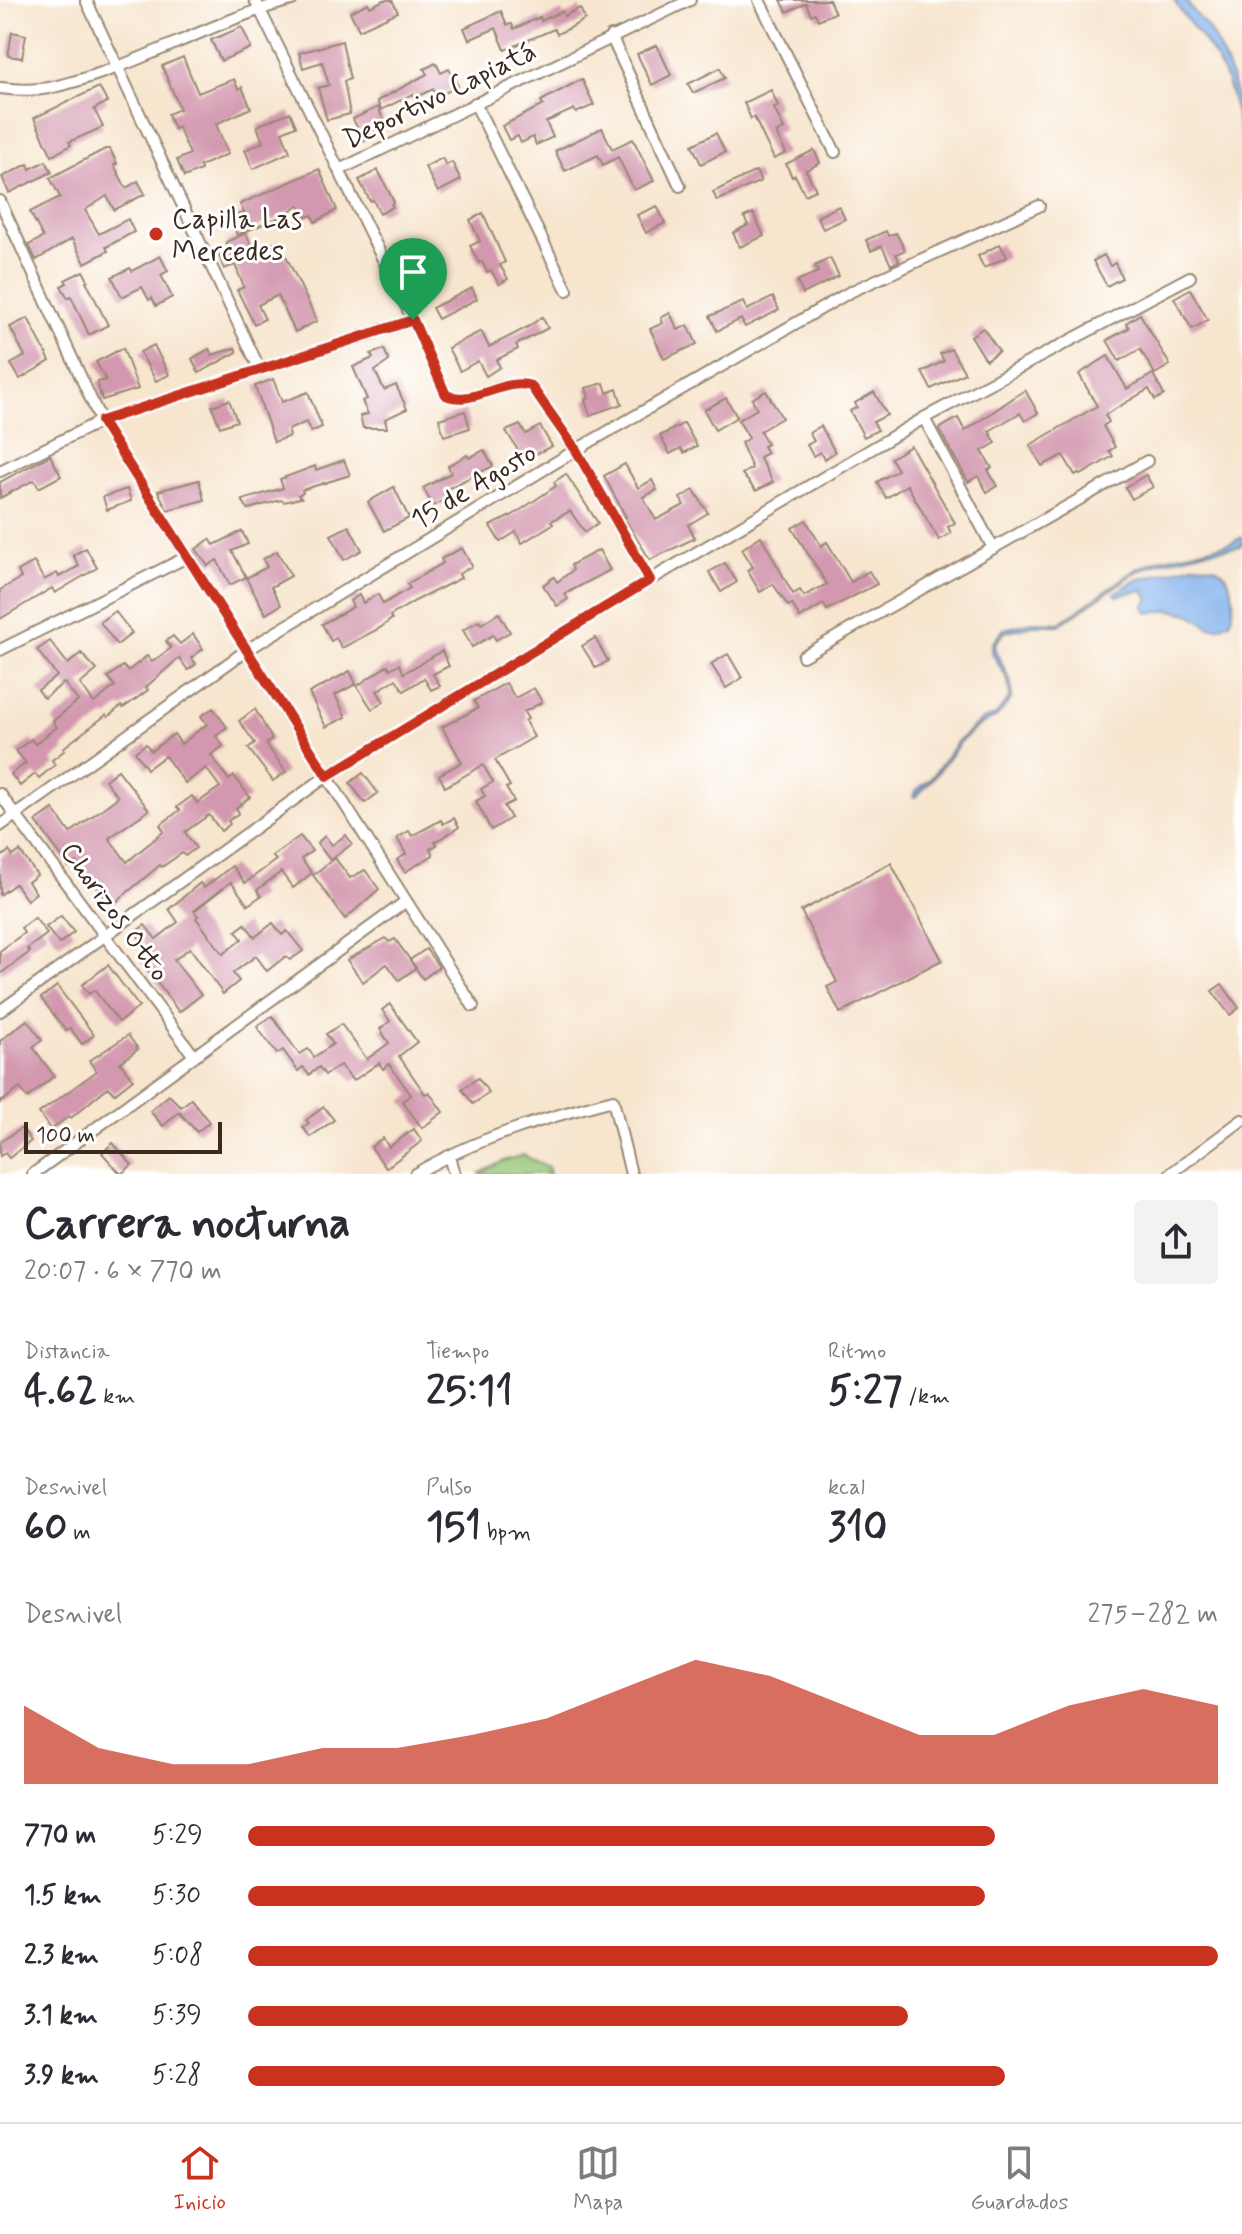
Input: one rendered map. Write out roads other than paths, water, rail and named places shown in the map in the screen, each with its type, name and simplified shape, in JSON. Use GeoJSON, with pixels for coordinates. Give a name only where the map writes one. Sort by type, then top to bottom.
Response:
{"type":"FeatureCollection","features":[{"type":"Feature","properties":{"kind":"street"},"geometry":{"type":"LineString","coordinates":[[86,0],[260,370]]}},
{"type":"Feature","properties":{"kind":"street"},"geometry":{"type":"LineString","coordinates":[[0,88],[48,88],[117,66],[257,4],[292,0]]}},
{"type":"Feature","properties":{"kind":"street","name":"Deportivo Capiatá"},"geometry":{"type":"LineString","coordinates":[[339,170],[690,0]]}},
{"type":"Feature","properties":{"kind":"street"},"geometry":{"type":"LineString","coordinates":[[759,0],[835,152]]}},
{"type":"Feature","properties":{"kind":"street"},"geometry":{"type":"LineString","coordinates":[[257,4],[413,320],[446,395],[460,397],[520,385],[531,386],[576,450],[650,580]]}},
{"type":"Feature","properties":{"kind":"street"},"geometry":{"type":"LineString","coordinates":[[611,36],[680,186]]}},
{"type":"Feature","properties":{"kind":"street"},"geometry":{"type":"LineString","coordinates":[[475,103],[567,290]]}},
{"type":"Feature","properties":{"kind":"street"},"geometry":{"type":"LineString","coordinates":[[0,201],[101,421],[473,1006]]}},
{"type":"Feature","properties":{"kind":"street","name":"15 de Agosto"},"geometry":{"type":"LineString","coordinates":[[0,826],[247,650],[576,450],[850,292],[1039,206]]}},
{"type":"Feature","properties":{"kind":"street"},"geometry":{"type":"LineString","coordinates":[[0,1011],[327,776],[924,418],[1190,277]]}},
{"type":"Feature","properties":{"kind":"street"},"geometry":{"type":"LineString","coordinates":[[0,471],[101,421],[413,320]]}},
{"type":"Feature","properties":{"kind":"street"},"geometry":{"type":"LineString","coordinates":[[924,418],[993,548]]}},
{"type":"Feature","properties":{"kind":"street"},"geometry":{"type":"LineString","coordinates":[[803,656],[1147,461]]}},
{"type":"Feature","properties":{"kind":"street"},"geometry":{"type":"LineString","coordinates":[[0,650],[189,556]]}},
{"type":"Feature","properties":{"kind":"street","name":"Chorizos Otto"},"geometry":{"type":"LineString","coordinates":[[0,794],[194,1056]]}},
{"type":"Feature","properties":{"kind":"street"},"geometry":{"type":"LineString","coordinates":[[33,1174],[405,902]]}},
{"type":"Feature","properties":{"kind":"street"},"geometry":{"type":"LineString","coordinates":[[415,1174],[449,1156],[545,1118],[613,1100],[631,1174]]}},
{"type":"Feature","properties":{"kind":"street"},"geometry":{"type":"LineString","coordinates":[[1170,1174],[1242,1120]]}},
{"type":"Feature","properties":{"kind":"street"},"geometry":{"type":"LineString","coordinates":[[449,1156],[454,1174]]}},
{"type":"Feature","properties":{"kind":"water"},"geometry":{"type":"Polygon","coordinates":[[[1174,0],[1186,0],[1209,30],[1223,56],[1237,97],[1242,139],[1220,66],[1174,0]]]}},
{"type":"Feature","properties":{"kind":"water"},"geometry":{"type":"Polygon","coordinates":[[[1242,537],[1242,545],[1237,547],[1206,551],[1138,571],[1059,625],[1034,625],[1005,632],[995,643],[995,650],[1011,682],[1012,698],[996,718],[981,724],[962,740],[932,780],[913,797],[958,741],[982,720],[995,716],[1010,697],[1008,680],[992,653],[992,643],[1004,629],[1032,622],[1060,623],[1137,569],[1160,559],[1231,543],[1242,537]]]}},
{"type":"Feature","properties":{"kind":"water"},"geometry":{"type":"Polygon","coordinates":[[[1197,564],[1217,568],[1227,578],[1233,601],[1230,622],[1210,627],[1190,614],[1171,610],[1148,613],[1144,607],[1149,598],[1142,590],[1117,596],[1115,593],[1136,580],[1197,564]]]}},
{"type":"Feature","properties":{"kind":"place","name":"Capilla Las Mercedes"},"geometry":{"type":"Point","coordinates":[156,234]}}]}
